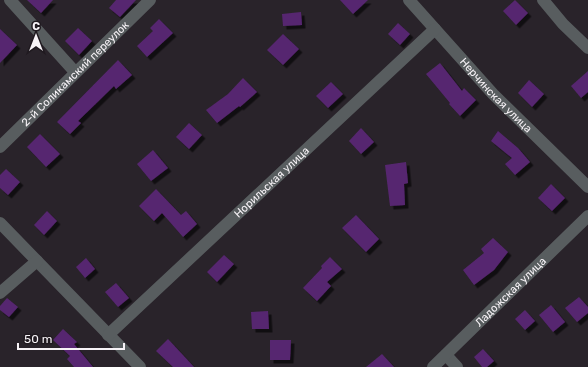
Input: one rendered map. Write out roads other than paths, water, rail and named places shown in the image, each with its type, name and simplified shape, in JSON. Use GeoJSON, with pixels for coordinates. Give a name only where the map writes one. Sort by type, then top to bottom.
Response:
{"type":"FeatureCollection","features":[{"type":"Feature","properties":{"kind":"street"},"geometry":{"type":"LineString","coordinates":[[10,0],[75,72]]}},
{"type":"Feature","properties":{"kind":"street","name":"2-й Соликамский переулок"},"geometry":{"type":"LineString","coordinates":[[0,147],[150,0]]}},
{"type":"Feature","properties":{"kind":"street","name":"Нерчинская улица"},"geometry":{"type":"LineString","coordinates":[[408,0],[493,94],[588,187]]}},
{"type":"Feature","properties":{"kind":"street"},"geometry":{"type":"LineString","coordinates":[[543,0],[588,48]]}},
{"type":"Feature","properties":{"kind":"street","name":"Норильская улица"},"geometry":{"type":"LineString","coordinates":[[108,335],[435,29]]}},
{"type":"Feature","properties":{"kind":"street","name":"Ладожская улица"},"geometry":{"type":"LineString","coordinates":[[433,367],[588,216]]}},
{"type":"Feature","properties":{"kind":"street"},"geometry":{"type":"LineString","coordinates":[[0,224],[140,367]]}},
{"type":"Feature","properties":{"kind":"street"},"geometry":{"type":"LineString","coordinates":[[0,293],[37,261]]}},
{"type":"Feature","properties":{"kind":"street"},"geometry":{"type":"LineString","coordinates":[[446,355],[457,367]]}}]}
